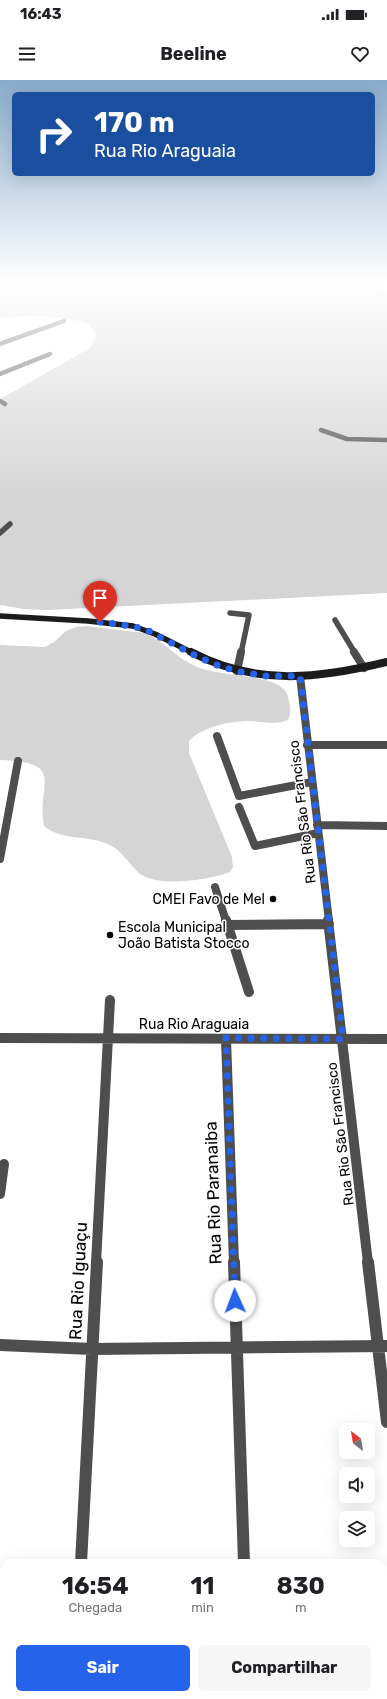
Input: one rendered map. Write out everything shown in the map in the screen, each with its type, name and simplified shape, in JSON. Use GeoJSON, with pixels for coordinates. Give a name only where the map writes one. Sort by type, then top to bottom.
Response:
{"type":"FeatureCollection","features":[{"type":"Feature","properties":{"kind":"street"},"geometry":{"type":"LineString","coordinates":[[0,374],[49,355]]}},
{"type":"Feature","properties":{"kind":"street"},"geometry":{"type":"LineString","coordinates":[[0,401],[5,404]]}},
{"type":"Feature","properties":{"kind":"street"},"geometry":{"type":"LineString","coordinates":[[321,430],[332,436],[348,440],[387,440]]}},
{"type":"Feature","properties":{"kind":"street"},"geometry":{"type":"LineString","coordinates":[[0,533],[10,524]]}},
{"type":"Feature","properties":{"kind":"street"},"geometry":{"type":"LineString","coordinates":[[230,613],[249,616],[236,671]]}},
{"type":"Feature","properties":{"kind":"street"},"geometry":{"type":"LineString","coordinates":[[0,616],[85,621],[131,626],[147,630],[196,656],[217,665],[236,671],[265,676],[300,676],[364,668],[387,662]]}},
{"type":"Feature","properties":{"kind":"street"},"geometry":{"type":"LineString","coordinates":[[335,620],[364,668]]}},
{"type":"Feature","properties":{"kind":"street","name":"Rua Rio São Francisco"},"geometry":{"type":"LineString","coordinates":[[300,676],[343,1039],[383,1346],[387,1422]]}},
{"type":"Feature","properties":{"kind":"street"},"geometry":{"type":"LineString","coordinates":[[217,736],[239,796],[312,782]]}},
{"type":"Feature","properties":{"kind":"street"},"geometry":{"type":"LineString","coordinates":[[308,746],[387,745]]}},
{"type":"Feature","properties":{"kind":"street"},"geometry":{"type":"LineString","coordinates":[[0,859],[18,761]]}},
{"type":"Feature","properties":{"kind":"street"},"geometry":{"type":"LineString","coordinates":[[238,807],[255,846],[318,829],[387,826]]}},
{"type":"Feature","properties":{"kind":"street"},"geometry":{"type":"LineString","coordinates":[[215,887],[249,992]]}},
{"type":"Feature","properties":{"kind":"street"},"geometry":{"type":"LineString","coordinates":[[228,925],[329,924]]}},
{"type":"Feature","properties":{"kind":"street","name":"Rua Rio Iguaçu"},"geometry":{"type":"LineString","coordinates":[[81,1559],[110,1000]]}},
{"type":"Feature","properties":{"kind":"street","name":"Rua Rio Araguaia"},"geometry":{"type":"LineString","coordinates":[[0,1038],[387,1039]]}},
{"type":"Feature","properties":{"kind":"street","name":"Rua Rio Paranaiba"},"geometry":{"type":"LineString","coordinates":[[226,1038],[244,1559]]}},
{"type":"Feature","properties":{"kind":"street"},"geometry":{"type":"LineString","coordinates":[[0,1194],[4,1164]]}},
{"type":"Feature","properties":{"kind":"street"},"geometry":{"type":"LineString","coordinates":[[0,1345],[92,1349],[383,1346]]}},
{"type":"Feature","properties":{"kind":"shaded area"},"geometry":{"type":"Polygon","coordinates":[[[78,355],[387,355],[387,593],[48,610],[24,609],[0,605],[0,399],[78,355]]]}},
{"type":"Feature","properties":{"kind":"shaded area"},"geometry":{"type":"Polygon","coordinates":[[[86,626],[145,633],[152,636],[184,660],[195,666],[215,672],[265,680],[281,687],[286,692],[290,709],[290,716],[288,720],[274,723],[251,721],[226,723],[209,728],[189,741],[189,753],[232,857],[233,867],[230,872],[197,880],[170,881],[147,878],[139,873],[122,854],[110,845],[93,840],[60,834],[44,826],[44,778],[42,771],[34,765],[0,760],[0,645],[45,647],[54,642],[66,631],[76,627],[86,626]]]}},
{"type":"Feature","properties":{"kind":"place","name":"CMEI Favo de Mel"},"geometry":{"type":"Point","coordinates":[273,899]}},
{"type":"Feature","properties":{"kind":"place","name":"Escola Municipal João Batista Stocco"},"geometry":{"type":"Point","coordinates":[110,935]}},
{"type":"Feature","properties":{"kind":"route"},"geometry":{"type":"LineString","coordinates":[[100,622],[131,626],[147,630],[196,656],[236,671],[265,676],[300,676],[343,1039],[226,1038],[235,1301]]}}]}
